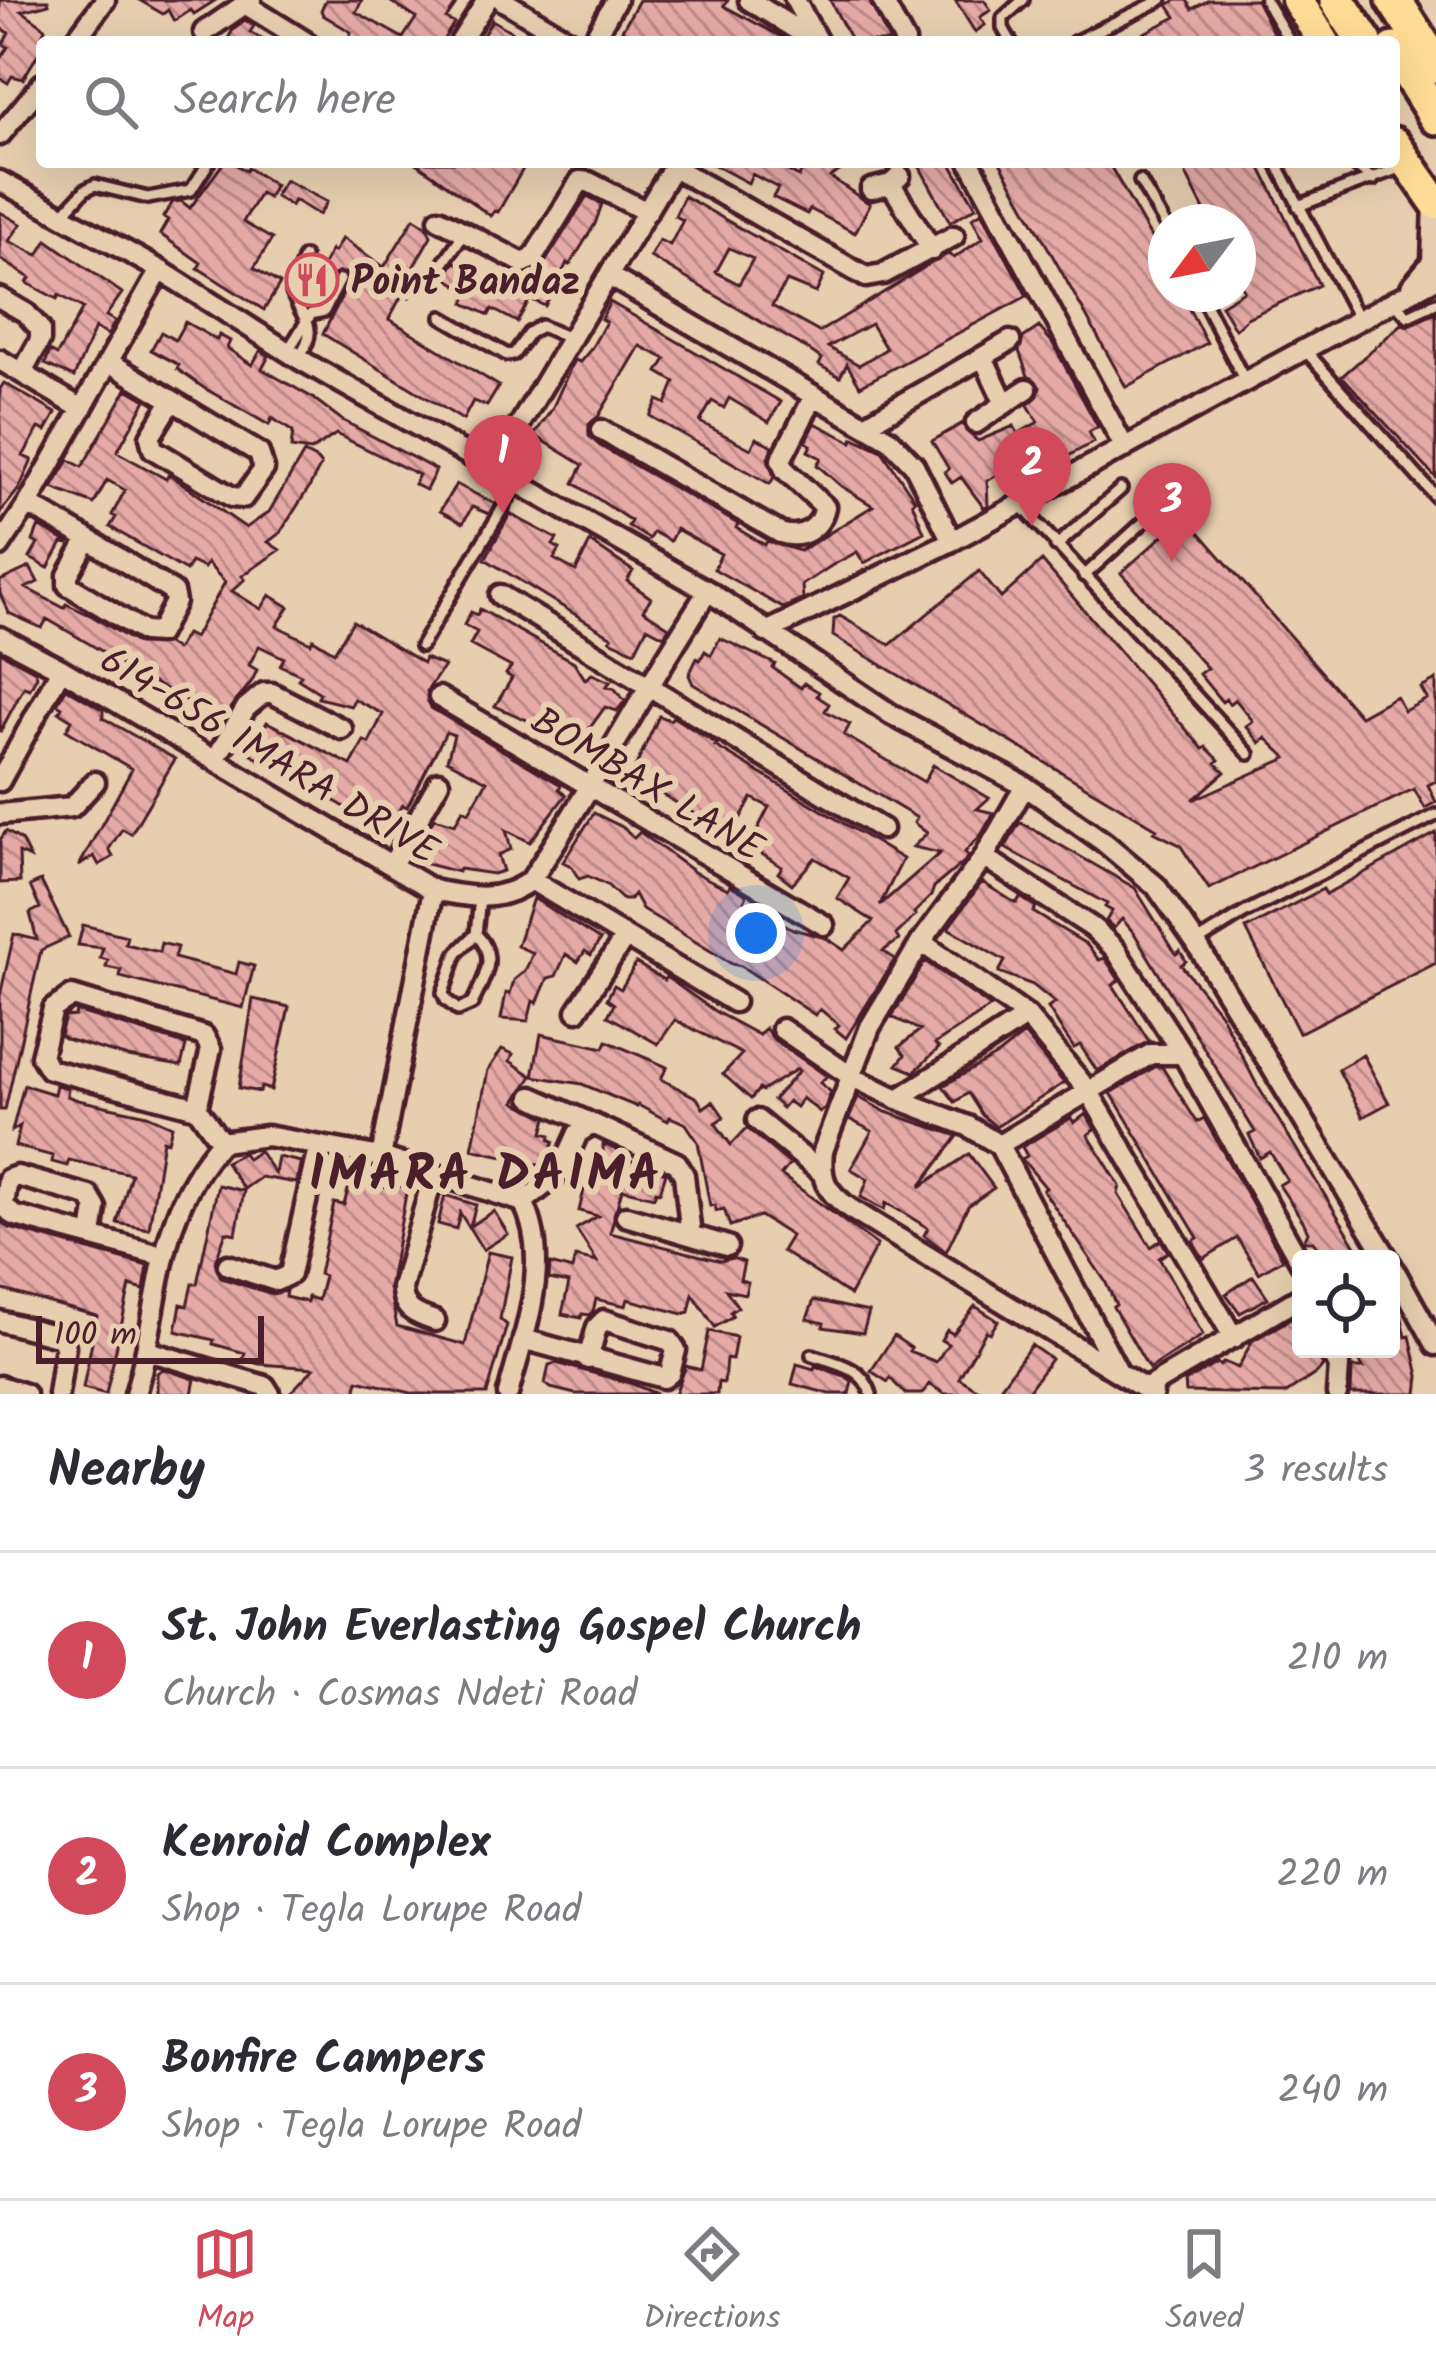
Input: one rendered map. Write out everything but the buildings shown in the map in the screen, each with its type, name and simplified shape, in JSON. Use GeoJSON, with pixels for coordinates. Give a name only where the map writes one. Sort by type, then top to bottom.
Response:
{"type":"FeatureCollection","features":[{"type":"Feature","properties":{"kind":"highway"},"geometry":{"type":"LineString","coordinates":[[1297,0],[1320,36]]}},
{"type":"Feature","properties":{"kind":"highway"},"geometry":{"type":"LineString","coordinates":[[1336,0],[1361,36]]}},
{"type":"Feature","properties":{"kind":"highway"},"geometry":{"type":"LineString","coordinates":[[1364,0],[1385,36]]}},
{"type":"Feature","properties":{"kind":"highway"},"geometry":{"type":"LineString","coordinates":[[1394,0],[1436,65]]}},
{"type":"Feature","properties":{"kind":"highway"},"geometry":{"type":"LineString","coordinates":[[1400,60],[1436,117]]}},
{"type":"Feature","properties":{"kind":"highway"},"geometry":{"type":"LineString","coordinates":[[1400,93],[1436,140]]}},
{"type":"Feature","properties":{"kind":"highway"},"geometry":{"type":"LineString","coordinates":[[1402,154],[1435,202]]}},
{"type":"Feature","properties":{"kind":"street"},"geometry":{"type":"LineString","coordinates":[[78,36],[105,0]]}},
{"type":"Feature","properties":{"kind":"street"},"geometry":{"type":"LineString","coordinates":[[464,36],[487,0]]}},
{"type":"Feature","properties":{"kind":"street"},"geometry":{"type":"LineString","coordinates":[[502,0],[562,36]]}},
{"type":"Feature","properties":{"kind":"street"},"geometry":{"type":"LineString","coordinates":[[595,36],[616,0]]}},
{"type":"Feature","properties":{"kind":"street"},"geometry":{"type":"LineString","coordinates":[[749,0],[807,36]]}},
{"type":"Feature","properties":{"kind":"street"},"geometry":{"type":"LineString","coordinates":[[795,0],[814,36]]}},
{"type":"Feature","properties":{"kind":"street"},"geometry":{"type":"LineString","coordinates":[[882,0],[902,36]]}},
{"type":"Feature","properties":{"kind":"street"},"geometry":{"type":"LineString","coordinates":[[204,32],[248,2],[297,36]]}},
{"type":"Feature","properties":{"kind":"street"},"geometry":{"type":"LineString","coordinates":[[0,135],[36,91]]}},
{"type":"Feature","properties":{"kind":"street"},"geometry":{"type":"LineString","coordinates":[[494,469],[672,168]]}},
{"type":"Feature","properties":{"kind":"street"},"geometry":{"type":"LineString","coordinates":[[681,168],[866,278],[884,274],[954,236]]}},
{"type":"Feature","properties":{"kind":"street"},"geometry":{"type":"LineString","coordinates":[[973,168],[1124,448]]}},
{"type":"Feature","properties":{"kind":"street"},"geometry":{"type":"LineString","coordinates":[[440,219],[519,262],[528,262],[572,189],[584,180],[647,212]]}},
{"type":"Feature","properties":{"kind":"street"},"geometry":{"type":"LineString","coordinates":[[0,181],[160,270],[293,355],[708,591],[892,715],[1024,787],[1146,875],[1196,943],[1383,1250]]}},
{"type":"Feature","properties":{"kind":"street"},"geometry":{"type":"LineString","coordinates":[[887,183],[932,250]]}},
{"type":"Feature","properties":{"kind":"street"},"geometry":{"type":"LineString","coordinates":[[1400,296],[1432,262],[1435,202]]}},
{"type":"Feature","properties":{"kind":"street"},"geometry":{"type":"LineString","coordinates":[[0,546],[160,270]]}},
{"type":"Feature","properties":{"kind":"street"},"geometry":{"type":"LineString","coordinates":[[609,276],[890,440],[914,465],[952,541]]}},
{"type":"Feature","properties":{"kind":"street"},"geometry":{"type":"LineString","coordinates":[[766,632],[952,541],[1436,278]]}},
{"type":"Feature","properties":{"kind":"street"},"geometry":{"type":"LineString","coordinates":[[0,298],[40,328],[40,340],[22,373]]}},
{"type":"Feature","properties":{"kind":"street"},"geometry":{"type":"LineString","coordinates":[[865,425],[1010,341]]}},
{"type":"Feature","properties":{"kind":"street"},"geometry":{"type":"LineString","coordinates":[[983,357],[1005,404]]}},
{"type":"Feature","properties":{"kind":"street"},"geometry":{"type":"LineString","coordinates":[[0,360],[82,409]]}},
{"type":"Feature","properties":{"kind":"street"},"geometry":{"type":"LineString","coordinates":[[110,362],[260,453],[264,469],[243,498],[232,497],[153,449],[150,437],[172,400]]}},
{"type":"Feature","properties":{"kind":"street"},"geometry":{"type":"LineString","coordinates":[[976,423],[1027,389]]}},
{"type":"Feature","properties":{"kind":"street"},"geometry":{"type":"LineString","coordinates":[[601,430],[780,533],[799,536],[815,527],[825,507],[785,470],[781,460],[814,397]]}},
{"type":"Feature","properties":{"kind":"street"},"geometry":{"type":"LineString","coordinates":[[28,504],[88,538],[173,592],[175,602],[155,636],[68,585],[68,574],[88,538]]}},
{"type":"Feature","properties":{"kind":"street"},"geometry":{"type":"LineString","coordinates":[[708,591],[646,686],[592,788],[531,880],[734,1002]]}},
{"type":"Feature","properties":{"kind":"street"},"geometry":{"type":"LineString","coordinates":[[500,595],[883,829]]}},
{"type":"Feature","properties":{"kind":"street","name":"614-656 IMARA DRIVE"},"geometry":{"type":"LineString","coordinates":[[0,637],[62,669],[433,890],[480,898],[517,891],[531,880]]}},
{"type":"Feature","properties":{"kind":"street"},"geometry":{"type":"LineString","coordinates":[[0,781],[62,669]]}},
{"type":"Feature","properties":{"kind":"street"},"geometry":{"type":"LineString","coordinates":[[215,760],[246,707],[264,693],[342,729]]}},
{"type":"Feature","properties":{"kind":"street","name":"BOMBAX LANE"},"geometry":{"type":"LineString","coordinates":[[439,697],[824,925]]}},
{"type":"Feature","properties":{"kind":"street"},"geometry":{"type":"LineString","coordinates":[[392,866],[440,782]]}},
{"type":"Feature","properties":{"kind":"street"},"geometry":{"type":"LineString","coordinates":[[1024,787],[984,857],[921,942],[870,1027],[824,1151],[821,1172],[828,1191],[1149,1392],[1292,1305]]}},
{"type":"Feature","properties":{"kind":"street"},"geometry":{"type":"LineString","coordinates":[[0,814],[72,807],[91,788]]}},
{"type":"Feature","properties":{"kind":"street"},"geometry":{"type":"LineString","coordinates":[[984,857],[1107,939],[1183,1054],[1294,1250]]}},
{"type":"Feature","properties":{"kind":"street"},"geometry":{"type":"LineString","coordinates":[[381,1157],[433,890]]}},
{"type":"Feature","properties":{"kind":"street"},"geometry":{"type":"LineString","coordinates":[[578,1011],[625,937]]}},
{"type":"Feature","properties":{"kind":"street"},"geometry":{"type":"LineString","coordinates":[[921,942],[1027,1016],[1089,1092],[1234,1338]]}},
{"type":"Feature","properties":{"kind":"street"},"geometry":{"type":"LineString","coordinates":[[197,1108],[211,1048],[204,1036],[77,998],[62,999],[53,1009],[40,1057],[44,1065],[197,1108],[221,1142]]}},
{"type":"Feature","properties":{"kind":"street"},"geometry":{"type":"LineString","coordinates":[[898,1099],[1027,1016]]}},
{"type":"Feature","properties":{"kind":"street"},"geometry":{"type":"LineString","coordinates":[[782,1029],[852,1077],[968,1126],[999,1145],[1119,1373]]}},
{"type":"Feature","properties":{"kind":"street"},"geometry":{"type":"LineString","coordinates":[[999,1145],[1151,1054],[1183,1054]]}},
{"type":"Feature","properties":{"kind":"street"},"geometry":{"type":"LineString","coordinates":[[532,1097],[677,1163],[684,1174],[691,1234]]}},
{"type":"Feature","properties":{"kind":"street"},"geometry":{"type":"LineString","coordinates":[[757,1120],[821,1172]]}},
{"type":"Feature","properties":{"kind":"street"},"geometry":{"type":"LineString","coordinates":[[523,1202],[560,1173],[578,1132],[593,1124]]}},
{"type":"Feature","properties":{"kind":"street"},"geometry":{"type":"LineString","coordinates":[[135,1394],[176,1207],[196,1170],[221,1142],[267,1136],[381,1157],[523,1202],[532,1220],[538,1257],[508,1394]]}},
{"type":"Feature","properties":{"kind":"street"},"geometry":{"type":"LineString","coordinates":[[228,1264],[276,1280],[290,1274],[318,1148]]}},
{"type":"Feature","properties":{"kind":"street"},"geometry":{"type":"LineString","coordinates":[[434,1173],[402,1299],[415,1314],[435,1321]]}},
{"type":"Feature","properties":{"kind":"street"},"geometry":{"type":"LineString","coordinates":[[92,1235],[96,1208],[89,1196],[17,1176],[8,1179],[4,1205],[13,1215],[163,1256]]}},
{"type":"Feature","properties":{"kind":"street"},"geometry":{"type":"LineString","coordinates":[[626,1216],[727,1246]]}},
{"type":"Feature","properties":{"kind":"street"},"geometry":{"type":"LineString","coordinates":[[1400,1280],[1436,1345]]}},
{"type":"Feature","properties":{"kind":"street"},"geometry":{"type":"LineString","coordinates":[[523,1339],[588,1359],[664,1378],[676,1351],[670,1341],[604,1320],[588,1359]]}},
{"type":"Feature","properties":{"kind":"street"},"geometry":{"type":"LineString","coordinates":[[0,1321],[61,1337],[65,1346],[58,1394]]}},
{"type":"Feature","properties":{"kind":"street"},"geometry":{"type":"LineString","coordinates":[[148,1351],[265,1386],[270,1394]]}},
{"type":"Feature","properties":{"kind":"street"},"geometry":{"type":"LineString","coordinates":[[1335,1358],[1340,1366],[1337,1394]]}},
{"type":"Feature","properties":{"kind":"street"},"geometry":{"type":"LineString","coordinates":[[0,1386],[25,1394]]}},
{"type":"Feature","properties":{"kind":"lane"},"geometry":{"type":"LineString","coordinates":[[1008,36],[1004,18],[1023,0]]}},
{"type":"Feature","properties":{"kind":"lane"},"geometry":{"type":"LineString","coordinates":[[1086,36],[1161,0]]}},
{"type":"Feature","properties":{"kind":"lane"},"geometry":{"type":"LineString","coordinates":[[1264,0],[1286,36]]}},
{"type":"Feature","properties":{"kind":"lane"},"geometry":{"type":"LineString","coordinates":[[62,216],[94,185],[148,198],[191,190],[205,168]]}},
{"type":"Feature","properties":{"kind":"lane"},"geometry":{"type":"LineString","coordinates":[[1279,168],[1359,320]]}},
{"type":"Feature","properties":{"kind":"lane"},"geometry":{"type":"LineString","coordinates":[[1358,168],[1373,180]]}},
{"type":"Feature","properties":{"kind":"lane"},"geometry":{"type":"LineString","coordinates":[[1298,206],[1373,180],[1386,168]]}},
{"type":"Feature","properties":{"kind":"lane"},"geometry":{"type":"LineString","coordinates":[[1140,181],[1153,204]]}},
{"type":"Feature","properties":{"kind":"lane"},"geometry":{"type":"LineString","coordinates":[[430,281],[464,233]]}},
{"type":"Feature","properties":{"kind":"lane"},"geometry":{"type":"LineString","coordinates":[[293,355],[311,339],[307,319],[292,292],[304,257]]}},
{"type":"Feature","properties":{"kind":"lane"},"geometry":{"type":"LineString","coordinates":[[307,319],[312,312],[322,313],[340,280]]}},
{"type":"Feature","properties":{"kind":"lane"},"geometry":{"type":"LineString","coordinates":[[1400,296],[1408,316],[1436,303]]}},
{"type":"Feature","properties":{"kind":"lane"},"geometry":{"type":"LineString","coordinates":[[1209,312],[1246,382]]}},
{"type":"Feature","properties":{"kind":"lane"},"geometry":{"type":"LineString","coordinates":[[442,317],[507,355],[514,354],[529,333],[541,326],[571,338]]}},
{"type":"Feature","properties":{"kind":"lane"},"geometry":{"type":"LineString","coordinates":[[1304,350],[1436,497]]}},
{"type":"Feature","properties":{"kind":"lane"},"geometry":{"type":"LineString","coordinates":[[421,646],[518,482]]}},
{"type":"Feature","properties":{"kind":"lane"},"geometry":{"type":"LineString","coordinates":[[1056,545],[1121,489]]}},
{"type":"Feature","properties":{"kind":"lane"},"geometry":{"type":"LineString","coordinates":[[1019,502],[1249,754]]}},
{"type":"Feature","properties":{"kind":"lane"},"geometry":{"type":"LineString","coordinates":[[1084,576],[1148,519]]}},
{"type":"Feature","properties":{"kind":"lane"},"geometry":{"type":"LineString","coordinates":[[1196,943],[1436,815]]}},
{"type":"Feature","properties":{"kind":"lane"},"geometry":{"type":"LineString","coordinates":[[476,934],[487,946],[490,964],[472,1004],[458,1010],[443,992],[457,953],[476,934],[480,898]]}},
{"type":"Feature","properties":{"kind":"lane"},"geometry":{"type":"LineString","coordinates":[[812,1354],[855,1370],[871,1394]]}},
{"type":"Feature","properties":{"kind":"place","name":"Point Bandaz"},"geometry":{"type":"Point","coordinates":[312,280]}},
{"type":"Feature","properties":{"kind":"place","name":"St. John Everlasting Gospel Church"},"geometry":{"type":"Point","coordinates":[503,514]}},
{"type":"Feature","properties":{"kind":"place","name":"Kenroid Complex"},"geometry":{"type":"Point","coordinates":[1032,526]}},
{"type":"Feature","properties":{"kind":"place","name":"Bonfire Campers"},"geometry":{"type":"Point","coordinates":[1172,562]}},
{"type":"Feature","properties":{"kind":"district","name":"IMARA DAIMA"},"geometry":{"type":"Point","coordinates":[486,1172]}}]}
